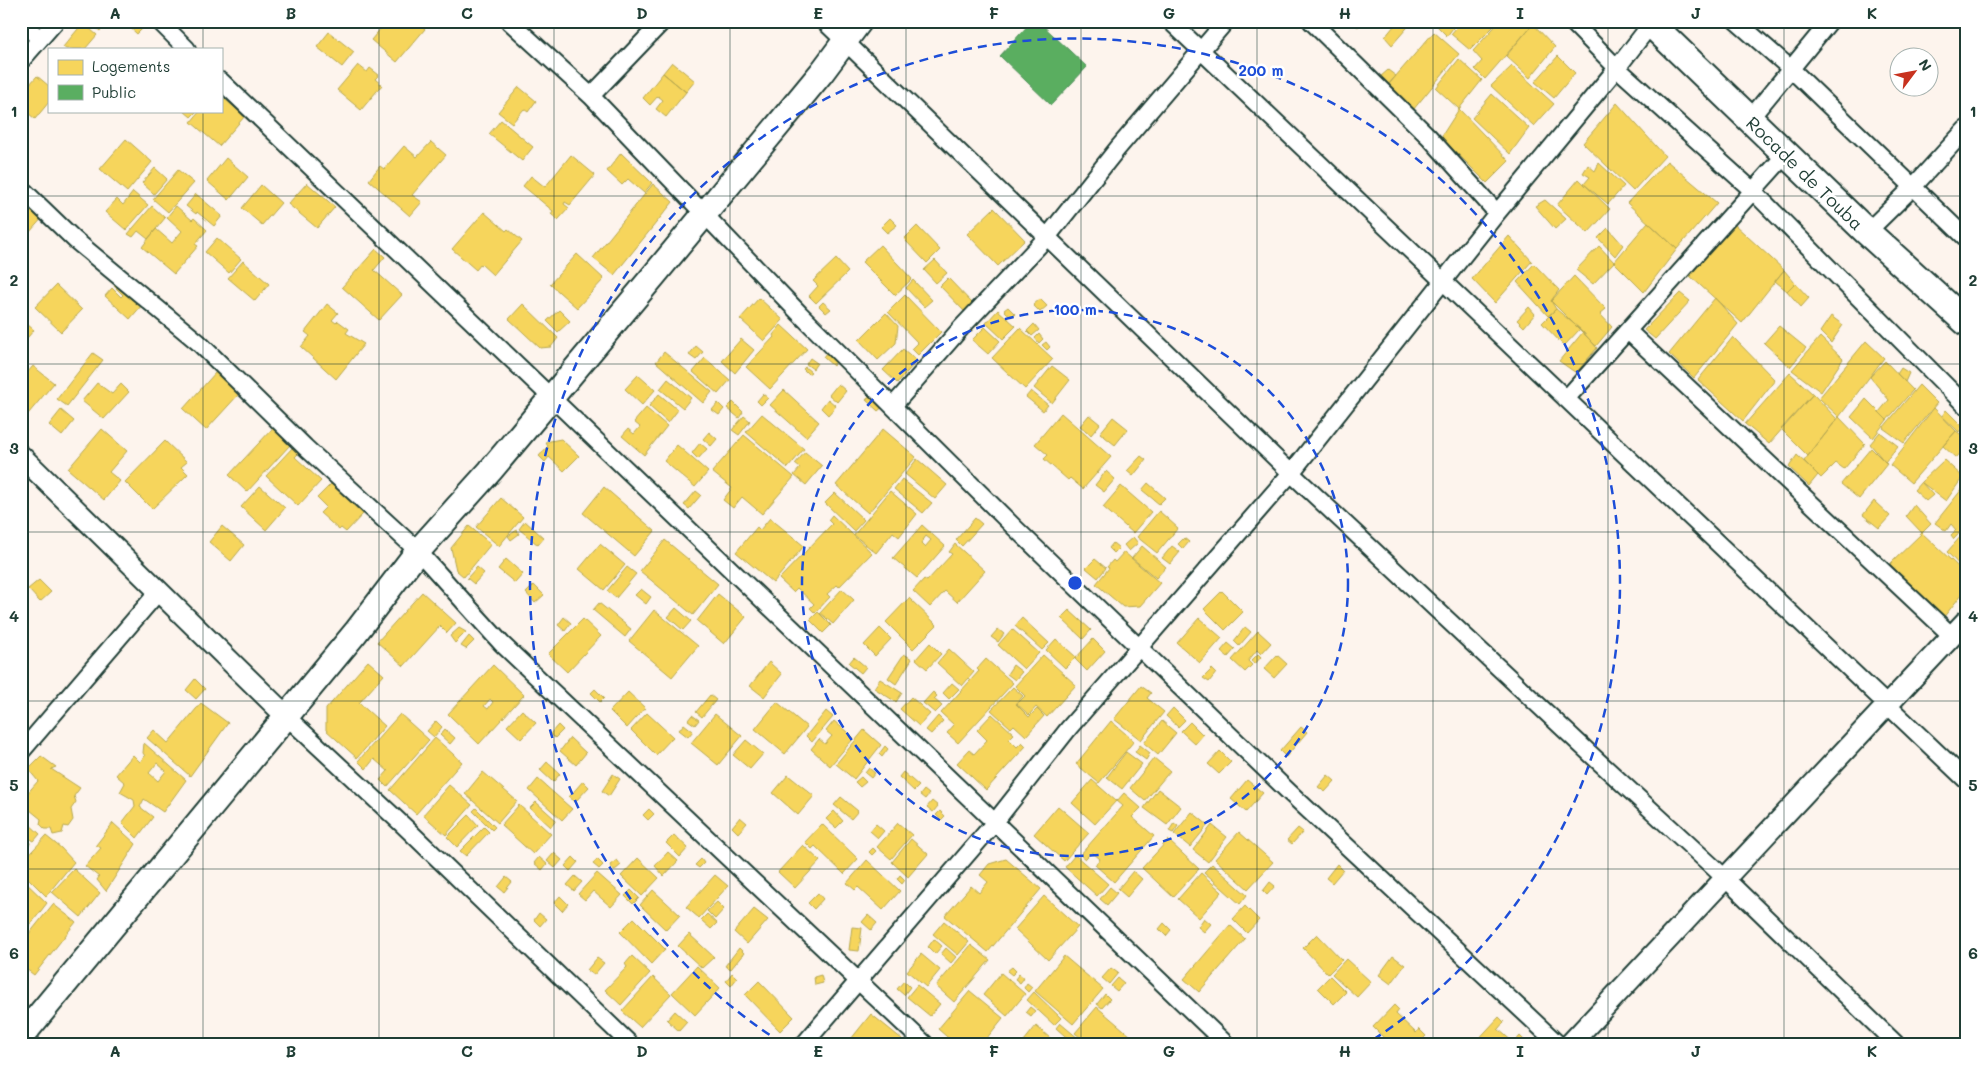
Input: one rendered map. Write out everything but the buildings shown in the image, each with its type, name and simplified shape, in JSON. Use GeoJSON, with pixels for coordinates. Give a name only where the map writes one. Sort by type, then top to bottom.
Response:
{"type":"FeatureCollection","features":[{"type":"Feature","properties":{"kind":"main road"},"geometry":{"type":"LineString","coordinates":[[21,1037],[287,717],[356,632],[418,551],[552,398],[822,72],[860,21]]}},
{"type":"Feature","properties":{"kind":"main road","name":"Rocade de Touba"},"geometry":{"type":"LineString","coordinates":[[1649,22],[1867,232],[1966,322]]}},
{"type":"Feature","properties":{"kind":"street"},"geometry":{"type":"LineString","coordinates":[[21,61],[56,21]]}},
{"type":"Feature","properties":{"kind":"street"},"geometry":{"type":"LineString","coordinates":[[159,21],[186,48]]}},
{"type":"Feature","properties":{"kind":"street"},"geometry":{"type":"LineString","coordinates":[[509,21],[591,96],[893,406],[1139,648],[1558,1044]]}},
{"type":"Feature","properties":{"kind":"street"},"geometry":{"type":"LineString","coordinates":[[591,96],[662,21]]}},
{"type":"Feature","properties":{"kind":"street"},"geometry":{"type":"LineString","coordinates":[[824,21],[1291,473],[1725,878],[1896,1044]]}},
{"type":"Feature","properties":{"kind":"street"},"geometry":{"type":"LineString","coordinates":[[1170,21],[1966,780]]}},
{"type":"Feature","properties":{"kind":"street"},"geometry":{"type":"LineString","coordinates":[[893,406],[961,328],[1048,236],[1200,50],[1226,21]]}},
{"type":"Feature","properties":{"kind":"street"},"geometry":{"type":"LineString","coordinates":[[1311,21],[1429,137],[1497,213]]}},
{"type":"Feature","properties":{"kind":"street"},"geometry":{"type":"LineString","coordinates":[[1571,21],[1617,68],[1752,190],[1966,406]]}},
{"type":"Feature","properties":{"kind":"street"},"geometry":{"type":"LineString","coordinates":[[1736,21],[1791,69],[1966,238]]}},
{"type":"Feature","properties":{"kind":"street"},"geometry":{"type":"LineString","coordinates":[[1749,120],[1830,21]]}},
{"type":"Feature","properties":{"kind":"street"},"geometry":{"type":"LineString","coordinates":[[21,22],[40,39]]}},
{"type":"Feature","properties":{"kind":"street"},"geometry":{"type":"LineString","coordinates":[[804,1044],[995,822],[1069,728],[1291,473],[1497,213],[1617,68],[1649,22]]}},
{"type":"Feature","properties":{"kind":"street"},"geometry":{"type":"LineString","coordinates":[[222,82],[1226,1044]]}},
{"type":"Feature","properties":{"kind":"street"},"geometry":{"type":"LineString","coordinates":[[1867,232],[1913,187],[1966,129]]}},
{"type":"Feature","properties":{"kind":"street"},"geometry":{"type":"LineString","coordinates":[[1566,399],[1786,154]]}},
{"type":"Feature","properties":{"kind":"street"},"geometry":{"type":"LineString","coordinates":[[21,188],[76,240],[198,342],[306,447],[418,551],[502,644],[925,1044]]}},
{"type":"Feature","properties":{"kind":"street"},"geometry":{"type":"LineString","coordinates":[[1570,1044],[1959,628],[1628,331]]}},
{"type":"Feature","properties":{"kind":"street"},"geometry":{"type":"LineString","coordinates":[[21,456],[287,717],[410,832],[630,1044]]}},
{"type":"Feature","properties":{"kind":"street"},"geometry":{"type":"LineString","coordinates":[[21,752],[159,591]]}}]}
